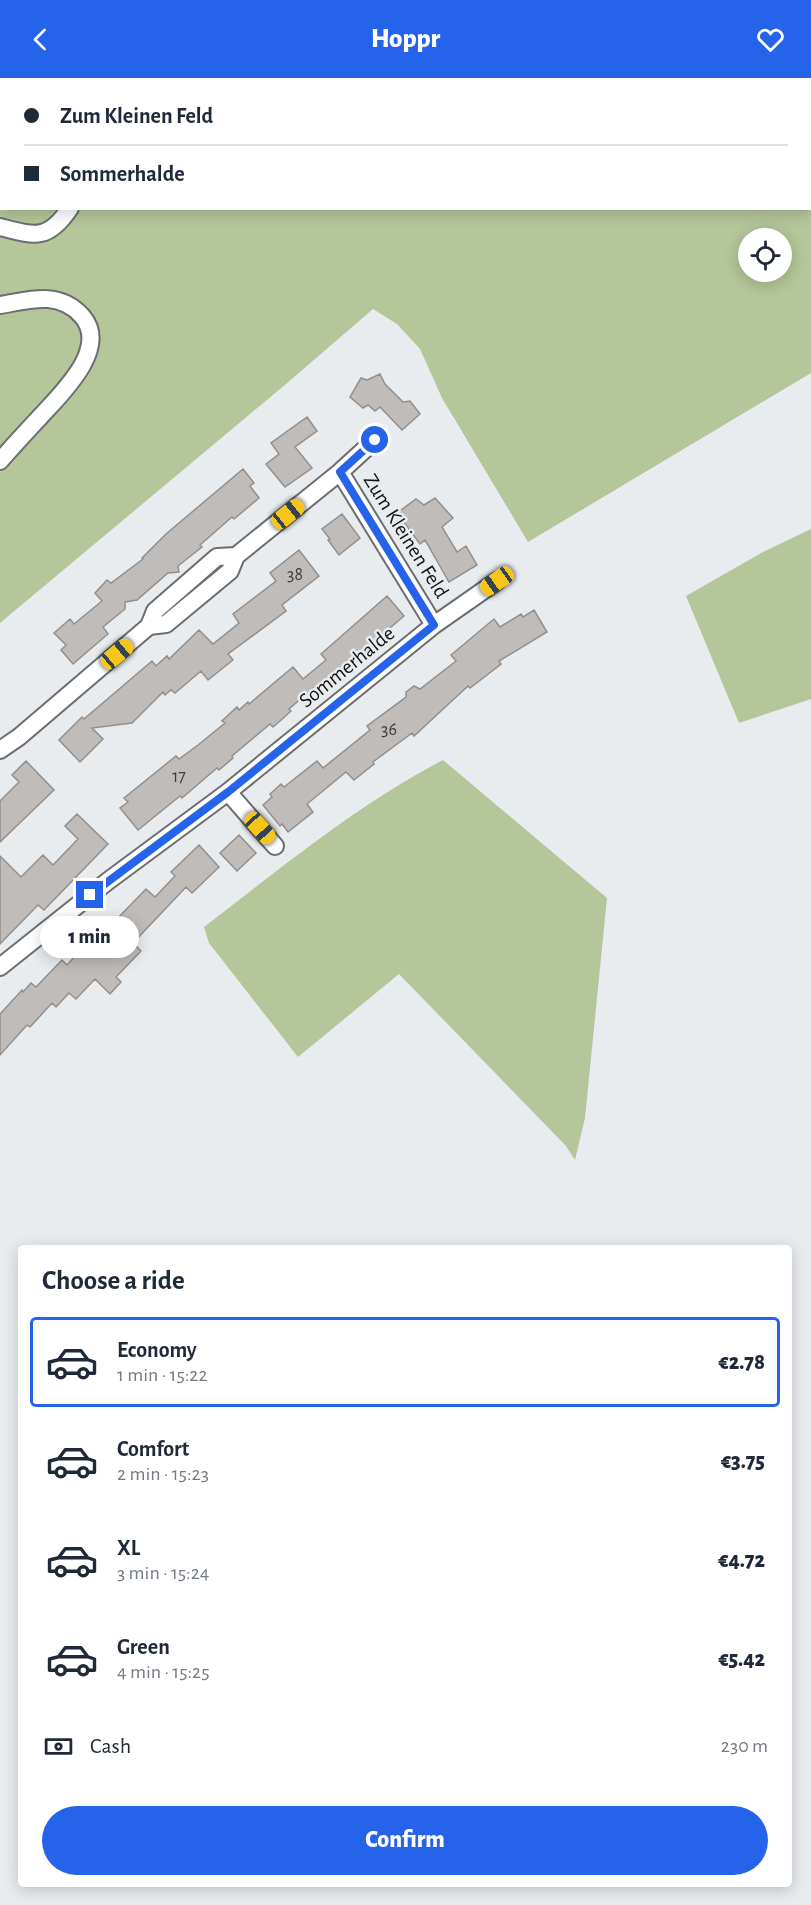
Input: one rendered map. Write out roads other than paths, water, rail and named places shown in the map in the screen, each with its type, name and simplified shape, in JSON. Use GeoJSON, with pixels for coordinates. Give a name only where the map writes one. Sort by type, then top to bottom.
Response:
{"type":"FeatureCollection","features":[{"type":"Feature","properties":{"kind":"street"},"geometry":{"type":"LineString","coordinates":[[0,227],[28,233],[43,233],[57,226],[66,211]]}},
{"type":"Feature","properties":{"kind":"street"},"geometry":{"type":"LineString","coordinates":[[0,305],[25,299],[48,298],[62,301],[78,312],[89,324],[91,337],[80,370],[0,461]]}},
{"type":"Feature","properties":{"kind":"street","name":"Zum Kleinen Feld"},"geometry":{"type":"LineString","coordinates":[[0,750],[19,737],[149,626],[155,610],[218,557],[236,556],[340,472],[375,440]]}},
{"type":"Feature","properties":{"kind":"street","name":"Zum Kleinen Feld"},"geometry":{"type":"LineString","coordinates":[[340,472],[434,625]]}},
{"type":"Feature","properties":{"kind":"street","name":"Sommerhalde"},"geometry":{"type":"LineString","coordinates":[[0,967],[108,881],[228,792],[434,625],[497,581]]}},
{"type":"Feature","properties":{"kind":"street"},"geometry":{"type":"LineString","coordinates":[[228,792],[275,846]]}}]}
